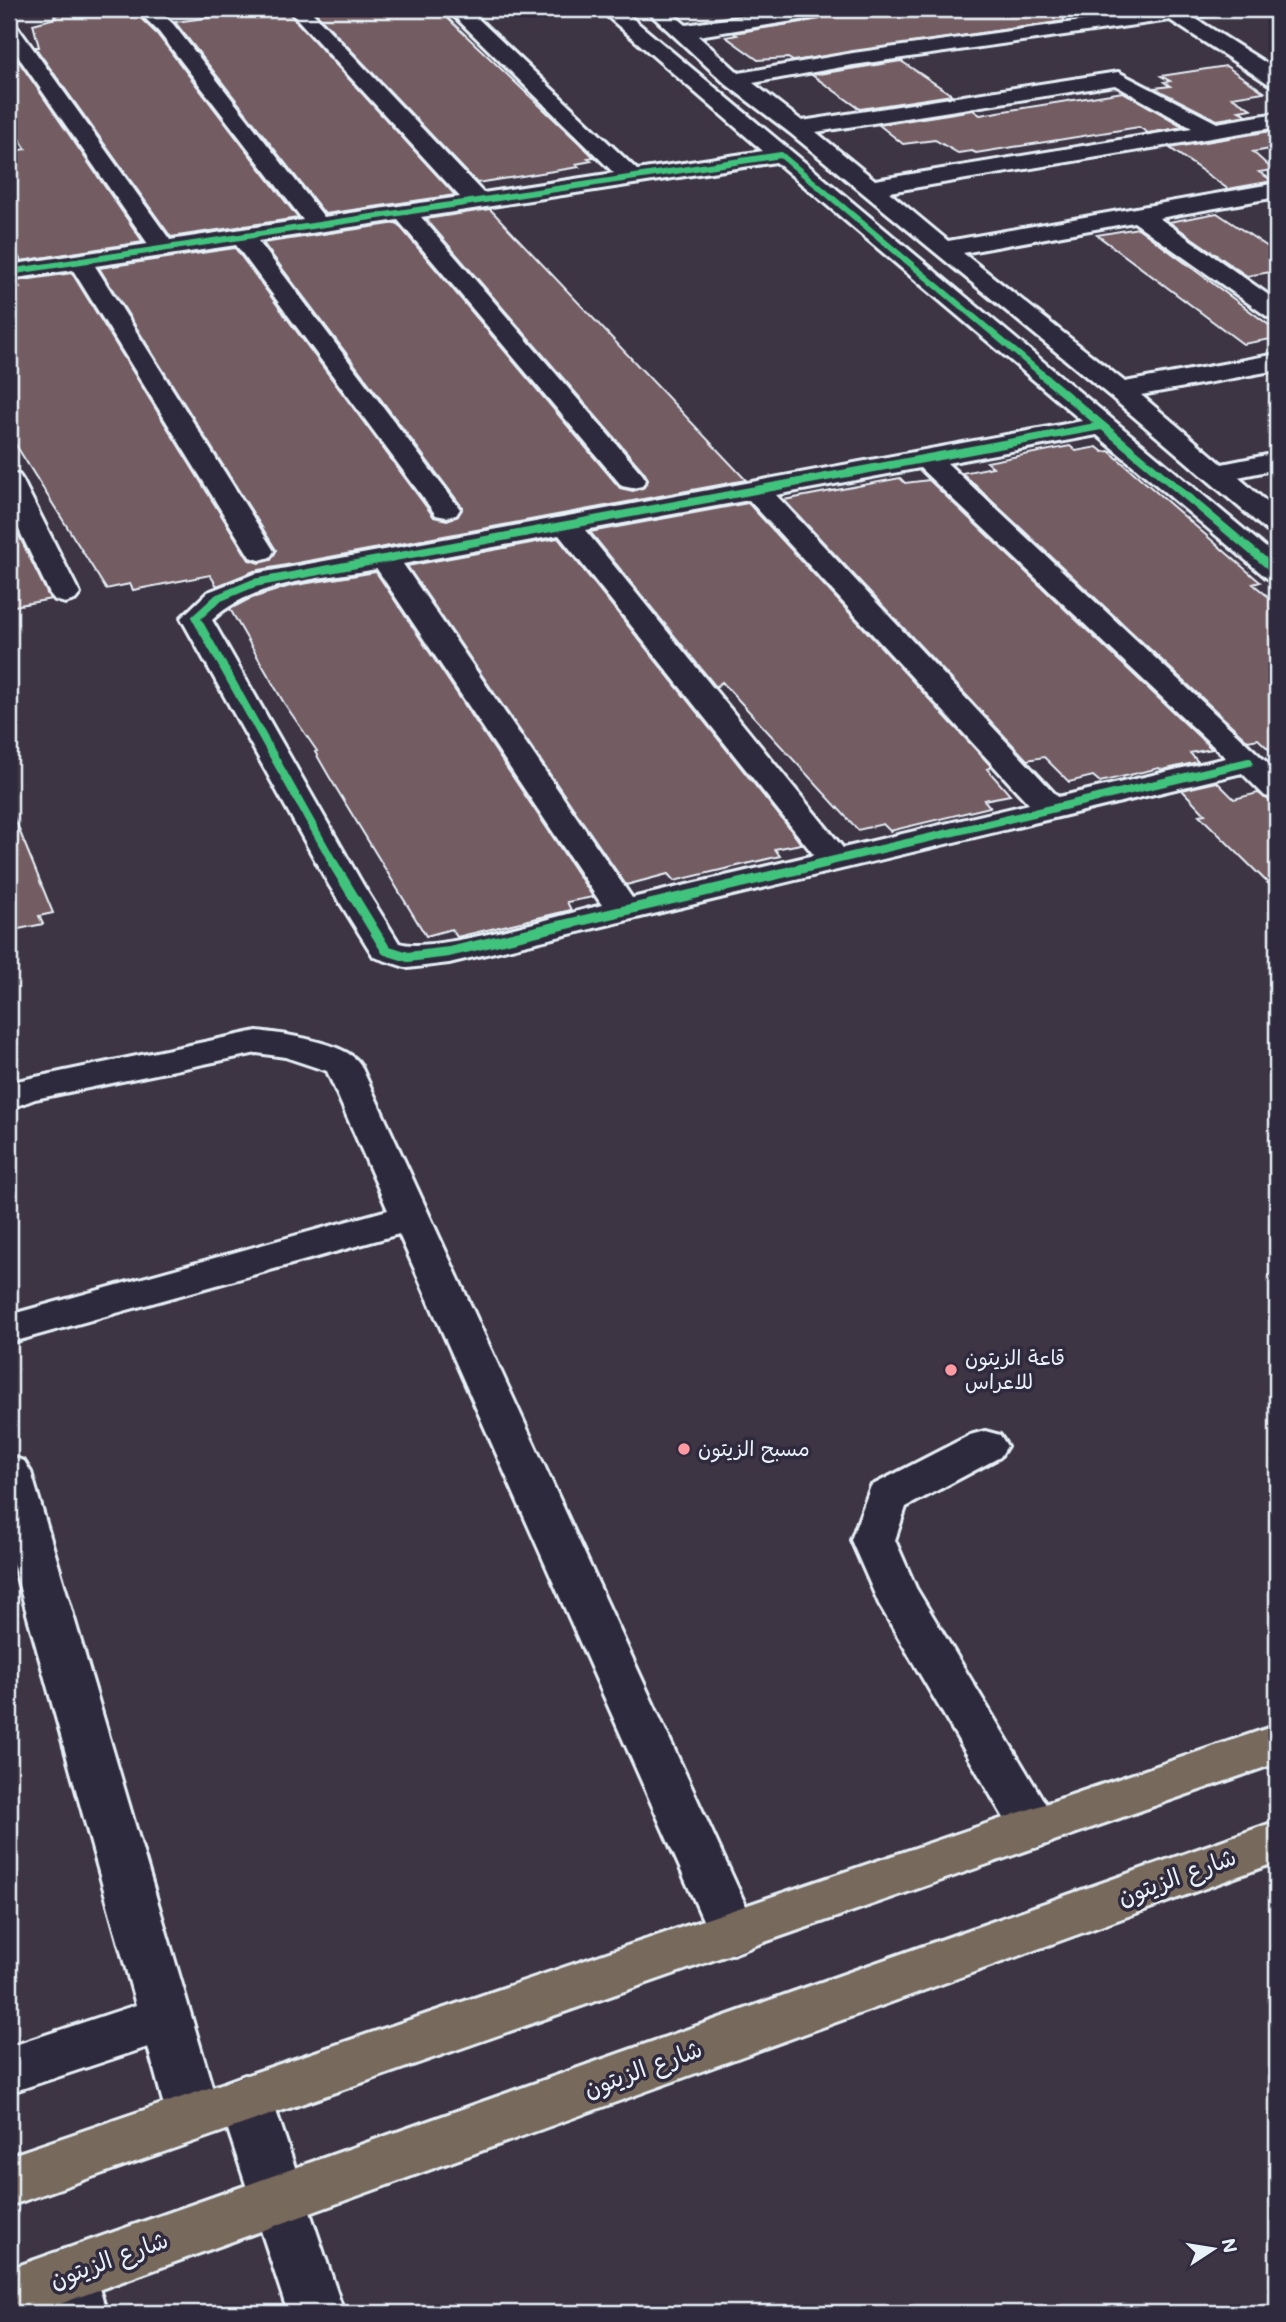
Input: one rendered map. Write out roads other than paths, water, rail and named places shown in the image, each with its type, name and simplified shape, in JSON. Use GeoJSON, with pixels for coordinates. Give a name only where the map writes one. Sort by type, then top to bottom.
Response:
{"type":"FeatureCollection","features":[{"type":"Feature","properties":{"kind":"main road"},"geometry":{"type":"LineString","coordinates":[[9,2181],[1277,1744]]}},
{"type":"Feature","properties":{"kind":"main road","name":"شارع الزيتون"},"geometry":{"type":"LineString","coordinates":[[9,2296],[73,2294],[278,2199],[1277,1841]]}},
{"type":"Feature","properties":{"kind":"street"},"geometry":{"type":"LineString","coordinates":[[146,9],[166,28],[319,226]]}},
{"type":"Feature","properties":{"kind":"street"},"geometry":{"type":"LineString","coordinates":[[298,9],[478,202]]}},
{"type":"Feature","properties":{"kind":"street"},"geometry":{"type":"LineString","coordinates":[[457,9],[631,177]]}},
{"type":"Feature","properties":{"kind":"street"},"geometry":{"type":"LineString","coordinates":[[609,9],[1277,572]]}},
{"type":"Feature","properties":{"kind":"street"},"geometry":{"type":"LineString","coordinates":[[655,9],[735,80],[798,128],[1120,391],[1277,525]]}},
{"type":"Feature","properties":{"kind":"street"},"geometry":{"type":"LineString","coordinates":[[735,80],[853,59],[1209,9]]}},
{"type":"Feature","properties":{"kind":"street"},"geometry":{"type":"LineString","coordinates":[[683,32],[815,10]]}},
{"type":"Feature","properties":{"kind":"street"},"geometry":{"type":"LineString","coordinates":[[1174,14],[1277,79]]}},
{"type":"Feature","properties":{"kind":"street"},"geometry":{"type":"LineString","coordinates":[[13,18],[164,249]]}},
{"type":"Feature","properties":{"kind":"street"},"geometry":{"type":"LineString","coordinates":[[1053,31],[1075,46]]}},
{"type":"Feature","properties":{"kind":"street"},"geometry":{"type":"LineString","coordinates":[[1096,62],[1118,78],[1213,130]]}},
{"type":"Feature","properties":{"kind":"street"},"geometry":{"type":"LineString","coordinates":[[798,128],[1118,78]]}},
{"type":"Feature","properties":{"kind":"street"},"geometry":{"type":"LineString","coordinates":[[871,188],[1277,120]]}},
{"type":"Feature","properties":{"kind":"street"},"geometry":{"type":"LineString","coordinates":[[9,272],[781,155]]}},
{"type":"Feature","properties":{"kind":"street"},"geometry":{"type":"LineString","coordinates":[[943,249],[1277,190]]}},
{"type":"Feature","properties":{"kind":"street"},"geometry":{"type":"LineString","coordinates":[[404,213],[632,480]]}},
{"type":"Feature","properties":{"kind":"street"},"geometry":{"type":"LineString","coordinates":[[1138,214],[1277,312]]}},
{"type":"Feature","properties":{"kind":"street"},"geometry":{"type":"LineString","coordinates":[[242,237],[446,509]]}},
{"type":"Feature","properties":{"kind":"street"},"geometry":{"type":"LineString","coordinates":[[80,261],[260,551]]}},
{"type":"Feature","properties":{"kind":"street"},"geometry":{"type":"LineString","coordinates":[[1120,391],[1277,362]]}},
{"type":"Feature","properties":{"kind":"street"},"geometry":{"type":"LineString","coordinates":[[1101,426],[254,583],[218,598],[196,618],[346,885],[386,950],[408,957],[449,953],[1249,762]]}},
{"type":"Feature","properties":{"kind":"street"},"geometry":{"type":"LineString","coordinates":[[926,458],[1277,789]]}},
{"type":"Feature","properties":{"kind":"street"},"geometry":{"type":"LineString","coordinates":[[1215,474],[1277,461]]}},
{"type":"Feature","properties":{"kind":"street"},"geometry":{"type":"LineString","coordinates":[[9,481],[65,594]]}},
{"type":"Feature","properties":{"kind":"street"},"geometry":{"type":"LineString","coordinates":[[756,490],[1052,808]]}},
{"type":"Feature","properties":{"kind":"street"},"geometry":{"type":"LineString","coordinates":[[566,525],[835,860]]}},
{"type":"Feature","properties":{"kind":"street"},"geometry":{"type":"LineString","coordinates":[[385,559],[623,911]]}},
{"type":"Feature","properties":{"kind":"street"},"geometry":{"type":"LineString","coordinates":[[9,1097],[25,1090],[257,1041],[291,1046],[342,1064],[733,1932]]}},
{"type":"Feature","properties":{"kind":"street"},"geometry":{"type":"LineString","coordinates":[[9,1329],[411,1217]]}},
{"type":"Feature","properties":{"kind":"street"},"geometry":{"type":"LineString","coordinates":[[985,1446],[887,1497],[873,1540],[895,1592],[1035,1828]]}},
{"type":"Feature","properties":{"kind":"street"},"geometry":{"type":"LineString","coordinates":[[9,1472],[194,2117]]}},
{"type":"Feature","properties":{"kind":"street"},"geometry":{"type":"LineString","coordinates":[[9,2070],[166,2018]]}},
{"type":"Feature","properties":{"kind":"street"},"geometry":{"type":"LineString","coordinates":[[245,2099],[316,2313]]}},
{"type":"Feature","properties":{"kind":"place","name":"قاعة الزيتون للاعراس"},"geometry":{"type":"Point","coordinates":[951,1370]}},
{"type":"Feature","properties":{"kind":"place","name":"مسبح الزيتون"},"geometry":{"type":"Point","coordinates":[684,1449]}}]}
